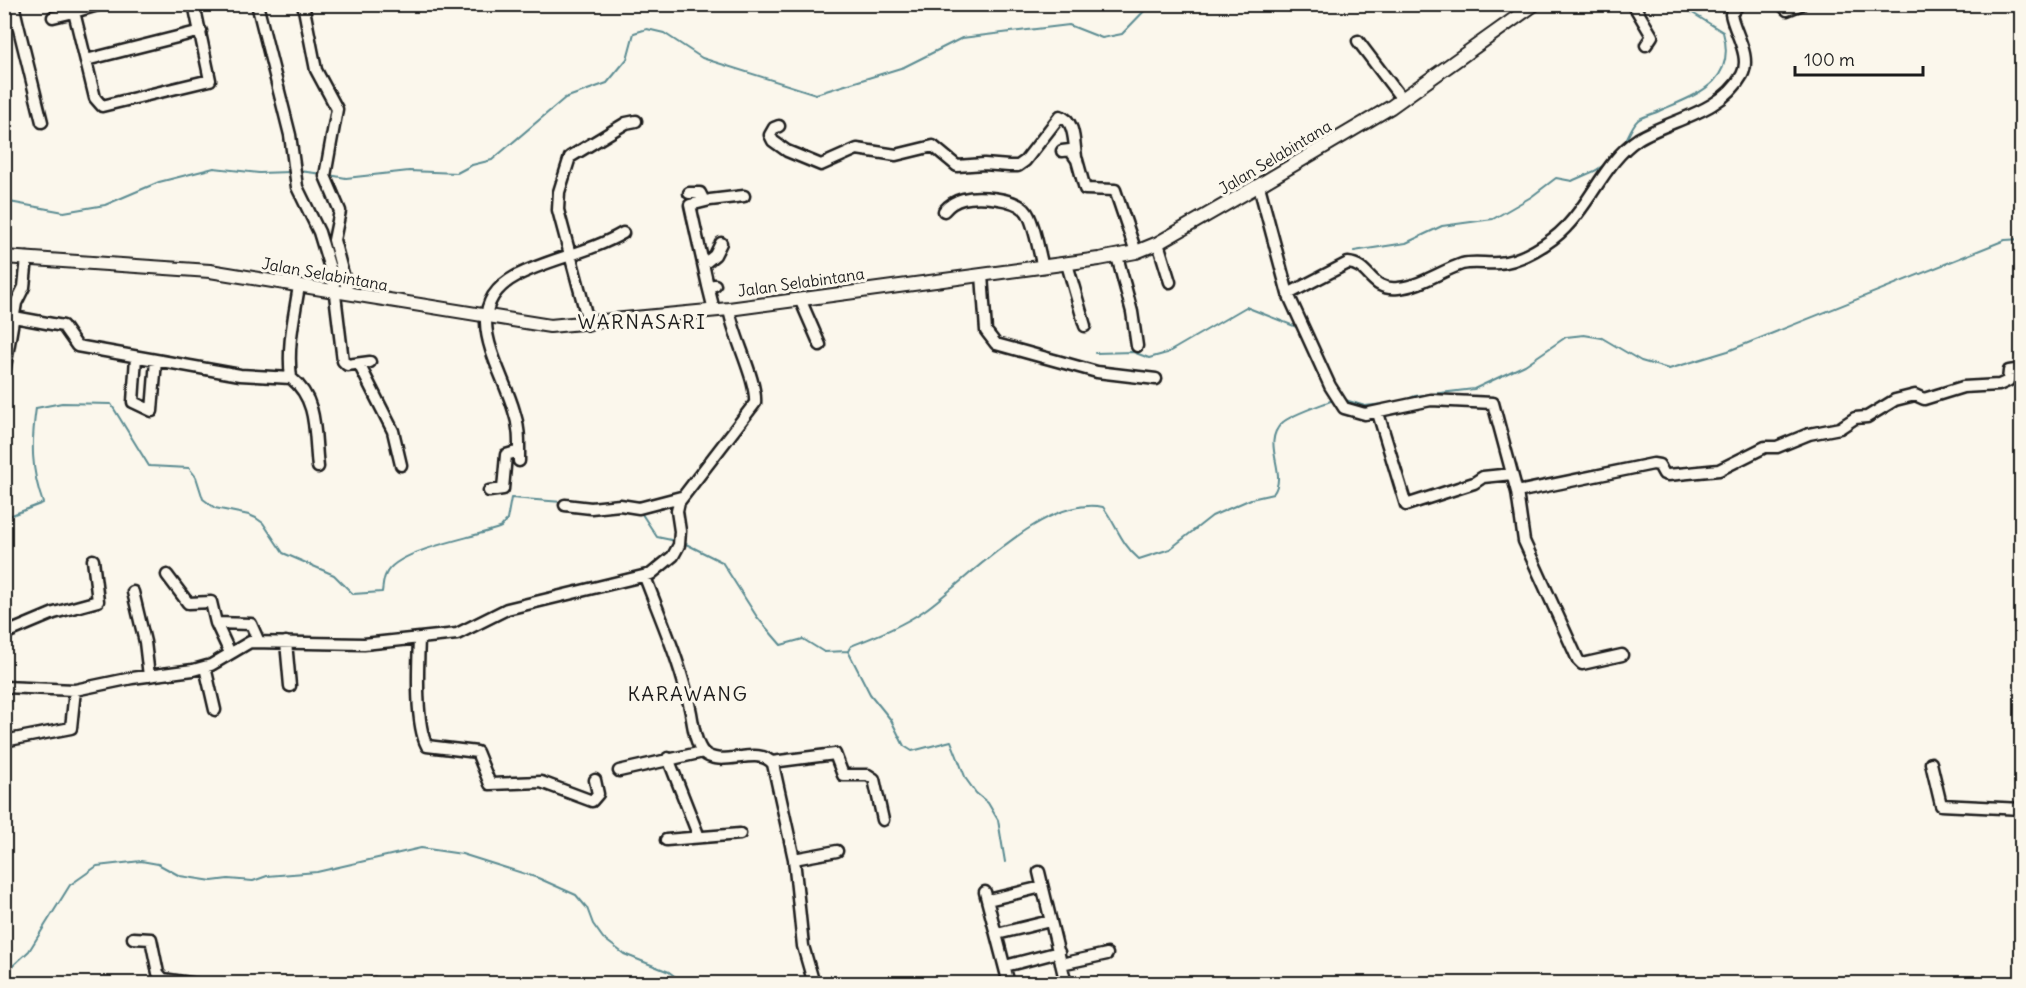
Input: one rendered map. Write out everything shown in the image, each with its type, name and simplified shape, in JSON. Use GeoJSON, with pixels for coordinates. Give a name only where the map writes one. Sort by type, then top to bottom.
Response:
{"type":"FeatureCollection","features":[{"type":"Feature","properties":{"kind":"street"},"geometry":{"type":"LineString","coordinates":[[13,4],[42,122]]}},
{"type":"Feature","properties":{"kind":"street"},"geometry":{"type":"LineString","coordinates":[[53,17],[101,4]]}},
{"type":"Feature","properties":{"kind":"street"},"geometry":{"type":"LineString","coordinates":[[74,12],[95,98],[102,106],[210,80],[211,75],[194,4]]}},
{"type":"Feature","properties":{"kind":"street"},"geometry":{"type":"LineString","coordinates":[[257,4],[290,135],[297,187],[319,232],[335,291],[335,315],[344,364],[365,363],[393,431],[401,465]]}},
{"type":"Feature","properties":{"kind":"street"},"geometry":{"type":"LineString","coordinates":[[303,4],[316,70],[337,109],[325,176],[340,211],[334,240],[348,293]]}},
{"type":"Feature","properties":{"kind":"street"},"geometry":{"type":"LineString","coordinates":[[1633,4],[1652,36],[1646,45]]}},
{"type":"Feature","properties":{"kind":"street"},"geometry":{"type":"LineString","coordinates":[[1288,294],[1348,263],[1364,270],[1379,286],[1401,288],[1464,264],[1502,263],[1548,241],[1566,228],[1607,172],[1634,143],[1696,114],[1722,96],[1740,78],[1744,69],[1744,54],[1731,14],[1739,4]]}},
{"type":"Feature","properties":{"kind":"street"},"geometry":{"type":"LineString","coordinates":[[1781,4],[1787,10],[1802,4]]}},
{"type":"Feature","properties":{"kind":"street","name":"Jalan Selabintana"},"geometry":{"type":"LineString","coordinates":[[4,257],[210,271],[541,326],[589,325],[729,309],[1117,256],[1136,252],[1158,243],[1259,186],[1402,99],[1531,5]]}},
{"type":"Feature","properties":{"kind":"street"},"geometry":{"type":"LineString","coordinates":[[4,24],[17,21]]}},
{"type":"Feature","properties":{"kind":"street"},"geometry":{"type":"LineString","coordinates":[[86,60],[201,31]]}},
{"type":"Feature","properties":{"kind":"street"},"geometry":{"type":"LineString","coordinates":[[1358,41],[1402,99]]}},
{"type":"Feature","properties":{"kind":"street"},"geometry":{"type":"LineString","coordinates":[[779,126],[771,132],[773,141],[817,164],[830,163],[857,149],[892,156],[933,146],[957,166],[1018,166],[1060,116],[1067,119],[1071,126],[1076,157],[1085,189],[1115,190],[1136,252]]}},
{"type":"Feature","properties":{"kind":"street"},"geometry":{"type":"LineString","coordinates":[[589,325],[572,255],[558,210],[566,163],[570,157],[593,142],[626,123],[636,121]]}},
{"type":"Feature","properties":{"kind":"street"},"geometry":{"type":"LineString","coordinates":[[1062,151],[1070,150],[1076,157]]}},
{"type":"Feature","properties":{"kind":"street"},"geometry":{"type":"LineString","coordinates":[[1259,186],[1295,314],[1338,401],[1344,408],[1353,412],[1378,413],[1431,400],[1491,402],[1495,406],[1517,492],[1524,541],[1578,660],[1582,664],[1589,664],[1622,655]]}},
{"type":"Feature","properties":{"kind":"street"},"geometry":{"type":"LineString","coordinates":[[689,193],[701,194],[704,201]]}},
{"type":"Feature","properties":{"kind":"street"},"geometry":{"type":"LineString","coordinates":[[714,310],[711,286],[690,205],[744,196]]}},
{"type":"Feature","properties":{"kind":"street"},"geometry":{"type":"LineString","coordinates":[[944,212],[950,204],[964,198],[1019,205],[1028,213],[1043,267]]}},
{"type":"Feature","properties":{"kind":"street"},"geometry":{"type":"LineString","coordinates":[[489,491],[503,489],[507,455],[519,456],[521,441],[515,412],[489,345],[485,317],[492,296],[509,280],[603,245],[623,233]]}},
{"type":"Feature","properties":{"kind":"street"},"geometry":{"type":"LineString","coordinates":[[704,264],[712,258],[721,243]]}},
{"type":"Feature","properties":{"kind":"street"},"geometry":{"type":"LineString","coordinates":[[1158,243],[1170,282]]}},
{"type":"Feature","properties":{"kind":"street"},"geometry":{"type":"LineString","coordinates":[[1117,256],[1132,312],[1137,346]]}},
{"type":"Feature","properties":{"kind":"street"},"geometry":{"type":"LineString","coordinates":[[4,373],[16,303],[23,291],[27,258]]}},
{"type":"Feature","properties":{"kind":"street"},"geometry":{"type":"LineString","coordinates":[[1067,264],[1085,326]]}},
{"type":"Feature","properties":{"kind":"street"},"geometry":{"type":"LineString","coordinates":[[982,275],[986,331],[996,344],[1097,372],[1156,379]]}},
{"type":"Feature","properties":{"kind":"street"},"geometry":{"type":"LineString","coordinates":[[299,286],[288,347],[291,378],[306,393],[311,402],[318,467]]}},
{"type":"Feature","properties":{"kind":"street"},"geometry":{"type":"LineString","coordinates":[[800,299],[820,345]]}},
{"type":"Feature","properties":{"kind":"street"},"geometry":{"type":"LineString","coordinates":[[4,687],[75,690],[205,667],[245,643],[364,644],[419,639],[466,631],[507,609],[645,577],[666,563],[676,551],[680,535],[677,511],[681,497],[755,403],[753,388],[735,340],[729,309]]}},
{"type":"Feature","properties":{"kind":"street"},"geometry":{"type":"LineString","coordinates":[[14,317],[63,326],[77,346],[263,378],[291,378]]}},
{"type":"Feature","properties":{"kind":"street"},"geometry":{"type":"LineString","coordinates":[[136,357],[134,402],[152,411],[156,360]]}},
{"type":"Feature","properties":{"kind":"street"},"geometry":{"type":"LineString","coordinates":[[1517,492],[1653,464],[1659,465],[1664,474],[1668,475],[1719,470],[1764,447],[1777,447],[1809,435],[1840,428],[1854,418],[1867,417],[1895,400],[1916,395],[1924,399],[1967,386],[1999,385],[2008,381],[2009,371],[2022,369]]}},
{"type":"Feature","properties":{"kind":"street"},"geometry":{"type":"LineString","coordinates":[[1378,413],[1406,505],[1476,483],[1483,477],[1512,474]]}},
{"type":"Feature","properties":{"kind":"street"},"geometry":{"type":"LineString","coordinates":[[565,505],[591,508],[620,505],[639,508],[681,497]]}},
{"type":"Feature","properties":{"kind":"street"},"geometry":{"type":"LineString","coordinates":[[4,634],[54,613],[98,601],[93,560]]}},
{"type":"Feature","properties":{"kind":"street"},"geometry":{"type":"LineString","coordinates":[[167,575],[188,603],[211,602],[216,623],[230,653]]}},
{"type":"Feature","properties":{"kind":"street"},"geometry":{"type":"LineString","coordinates":[[645,577],[683,678],[697,737],[703,752]]}},
{"type":"Feature","properties":{"kind":"street"},"geometry":{"type":"LineString","coordinates":[[133,592],[145,642],[149,676]]}},
{"type":"Feature","properties":{"kind":"street"},"geometry":{"type":"LineString","coordinates":[[216,623],[250,623],[254,626],[258,642]]}},
{"type":"Feature","properties":{"kind":"street"},"geometry":{"type":"LineString","coordinates":[[419,639],[418,689],[423,737],[427,746],[477,752],[488,782],[492,785],[541,782],[592,801],[598,794],[595,780]]}},
{"type":"Feature","properties":{"kind":"street"},"geometry":{"type":"LineString","coordinates":[[286,642],[290,686]]}},
{"type":"Feature","properties":{"kind":"street"},"geometry":{"type":"LineString","coordinates":[[205,667],[215,710]]}},
{"type":"Feature","properties":{"kind":"street"},"geometry":{"type":"LineString","coordinates":[[4,741],[71,728],[75,690]]}},
{"type":"Feature","properties":{"kind":"street"},"geometry":{"type":"LineString","coordinates":[[619,771],[668,758],[703,752],[714,758],[760,757],[772,762],[835,754],[843,776],[868,775],[873,779],[883,820]]}},
{"type":"Feature","properties":{"kind":"street"},"geometry":{"type":"LineString","coordinates":[[668,758],[699,837]]}},
{"type":"Feature","properties":{"kind":"street"},"geometry":{"type":"LineString","coordinates":[[772,762],[794,859],[803,946],[814,984]]}},
{"type":"Feature","properties":{"kind":"street"},"geometry":{"type":"LineString","coordinates":[[1931,763],[1941,805],[2022,808]]}},
{"type":"Feature","properties":{"kind":"street"},"geometry":{"type":"LineString","coordinates":[[666,840],[740,834]]}},
{"type":"Feature","properties":{"kind":"street"},"geometry":{"type":"LineString","coordinates":[[794,859],[837,851]]}},
{"type":"Feature","properties":{"kind":"street"},"geometry":{"type":"LineString","coordinates":[[1039,872],[1066,984]]}},
{"type":"Feature","properties":{"kind":"street"},"geometry":{"type":"LineString","coordinates":[[1009,984],[987,896],[1042,887]]}},
{"type":"Feature","properties":{"kind":"street"},"geometry":{"type":"LineString","coordinates":[[997,934],[1050,921]]}},
{"type":"Feature","properties":{"kind":"street"},"geometry":{"type":"LineString","coordinates":[[133,938],[151,939],[158,973],[164,979],[197,984]]}},
{"type":"Feature","properties":{"kind":"street"},"geometry":{"type":"LineString","coordinates":[[1005,966],[1059,952]]}},
{"type":"Feature","properties":{"kind":"street"},"geometry":{"type":"LineString","coordinates":[[1061,964],[1107,954]]}},
{"type":"Feature","properties":{"kind":"waterway"},"geometry":{"type":"LineString","coordinates":[[329,175],[346,178],[409,171],[457,173],[472,165],[492,160],[565,98],[607,83],[627,59],[634,33],[647,29],[664,33],[702,58],[816,94],[904,67],[962,38],[1069,25],[1102,38],[1122,34],[1151,4]]}},
{"type":"Feature","properties":{"kind":"waterway"},"geometry":{"type":"LineString","coordinates":[[1624,144],[1638,120],[1700,92],[1711,84],[1724,63],[1726,49],[1723,32],[1678,4]]}},
{"type":"Feature","properties":{"kind":"waterway"},"geometry":{"type":"LineString","coordinates":[[1354,251],[1406,243],[1442,226],[1493,219],[1531,197],[1556,178],[1572,181],[1596,170],[1608,161]]}},
{"type":"Feature","properties":{"kind":"waterway"},"geometry":{"type":"LineString","coordinates":[[4,201],[64,212],[105,205],[159,182],[214,168],[259,173],[290,172]]}},
{"type":"Feature","properties":{"kind":"waterway"},"geometry":{"type":"LineString","coordinates":[[299,171],[323,174]]}},
{"type":"Feature","properties":{"kind":"waterway"},"geometry":{"type":"LineString","coordinates":[[1403,401],[1415,396],[1474,389],[1525,365],[1566,337],[1584,335],[1602,338],[1641,361],[1669,369],[1728,351],[2005,240],[2022,239]]}},
{"type":"Feature","properties":{"kind":"waterway"},"geometry":{"type":"LineString","coordinates":[[1095,353],[1133,352],[1149,358],[1167,353],[1246,307],[1299,328]]}},
{"type":"Feature","properties":{"kind":"waterway"},"geometry":{"type":"LineString","coordinates":[[1342,399],[1365,406],[1392,403]]}},
{"type":"Feature","properties":{"kind":"waterway"},"geometry":{"type":"LineString","coordinates":[[848,651],[851,646],[916,616],[1008,542],[1056,514],[1080,507],[1103,507],[1123,540],[1139,559],[1170,549],[1212,516],[1251,499],[1273,494],[1278,477],[1274,449],[1276,431],[1282,423],[1292,417],[1333,400]]}},
{"type":"Feature","properties":{"kind":"waterway"},"geometry":{"type":"LineString","coordinates":[[4,518],[43,503],[36,479],[33,456],[36,408],[62,403],[111,404],[149,466],[189,468],[196,477],[203,499],[215,508],[256,518],[263,523],[283,553],[334,575],[353,594],[382,592],[386,574],[393,565],[420,551],[501,527],[507,520],[511,498],[562,502]]}},
{"type":"Feature","properties":{"kind":"waterway"},"geometry":{"type":"LineString","coordinates":[[582,502],[633,501],[635,504]]}},
{"type":"Feature","properties":{"kind":"waterway"},"geometry":{"type":"LineString","coordinates":[[640,511],[657,537],[676,541]]}},
{"type":"Feature","properties":{"kind":"waterway"},"geometry":{"type":"LineString","coordinates":[[682,542],[722,562],[757,617],[781,645],[803,639],[824,652],[848,651]]}},
{"type":"Feature","properties":{"kind":"waterway"},"geometry":{"type":"LineString","coordinates":[[848,651],[870,694],[891,720],[904,746],[912,751],[951,741],[966,779],[976,793],[988,803],[998,820],[1005,862]]}},
{"type":"Feature","properties":{"kind":"waterway"},"geometry":{"type":"LineString","coordinates":[[4,974],[29,951],[70,885],[97,866],[141,861],[158,864],[180,876],[212,881],[228,879],[253,881],[267,876],[317,872],[421,848],[462,854],[538,878],[576,895],[587,908],[593,924],[603,938],[624,954],[669,972],[685,984]]}},
{"type":"Feature","properties":{"kind":"district","name":"WARNASARI"},"geometry":{"type":"Point","coordinates":[642,321]}},
{"type":"Feature","properties":{"kind":"district","name":"KARAWANG"},"geometry":{"type":"Point","coordinates":[688,693]}}]}
